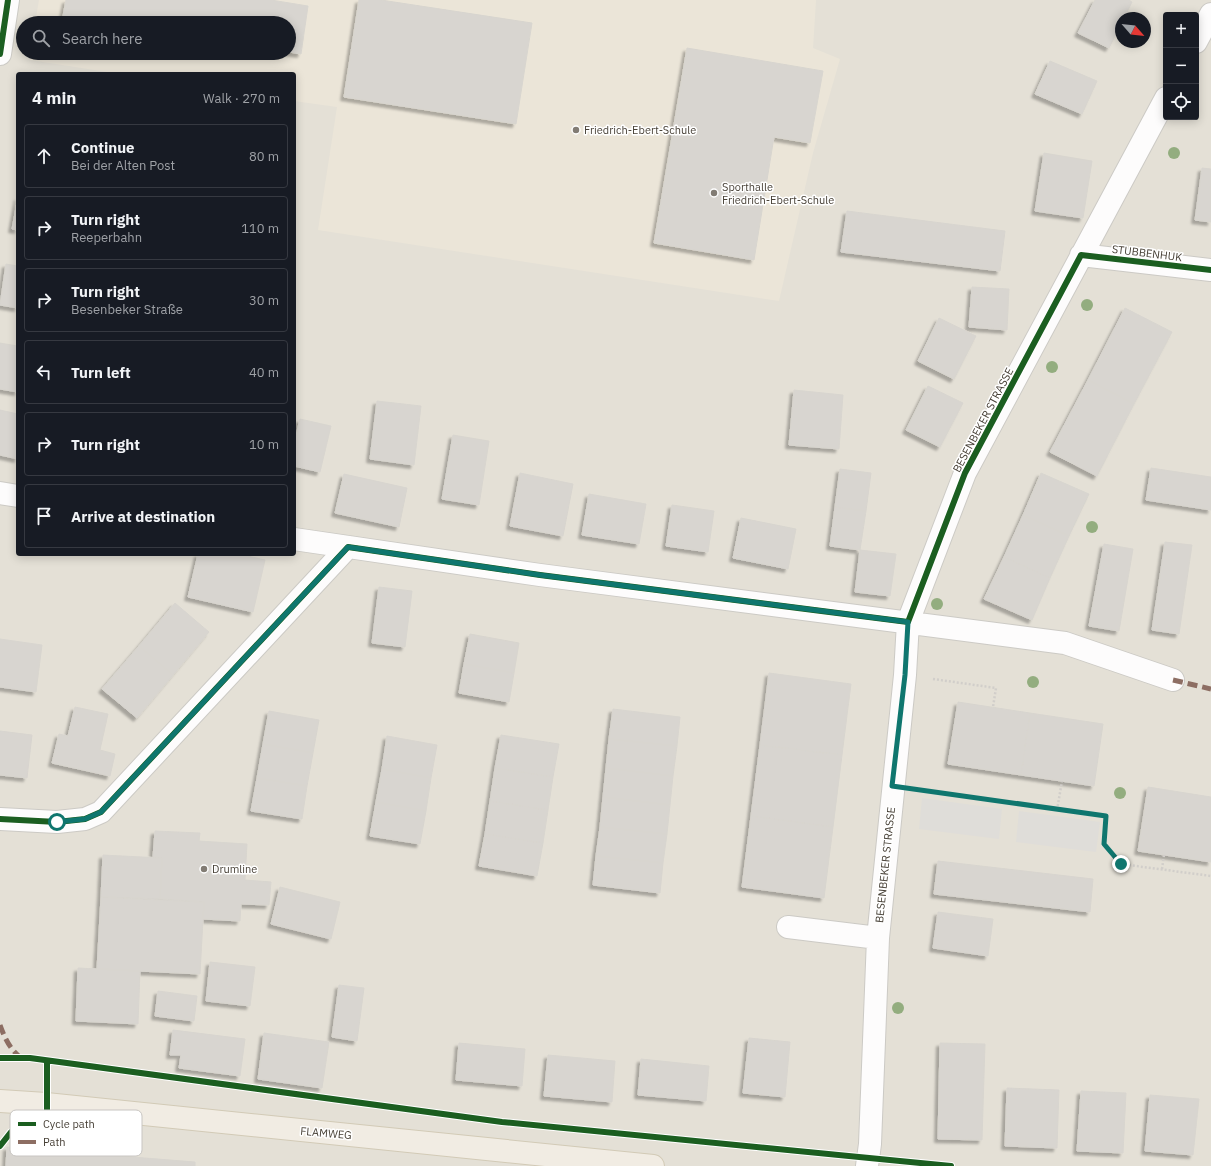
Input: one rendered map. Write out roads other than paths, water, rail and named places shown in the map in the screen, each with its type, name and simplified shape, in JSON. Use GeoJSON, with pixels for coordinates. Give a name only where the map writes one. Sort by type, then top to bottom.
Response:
{"type":"FeatureCollection","features":[{"type":"Feature","properties":{"kind":"main road","name":"FLAMWEG"},"geometry":{"type":"LineString","coordinates":[[0,1101],[105,1110]]}},
{"type":"Feature","properties":{"kind":"main road","name":"FLAMWEG"},"geometry":{"type":"LineString","coordinates":[[142,1114],[653,1166]]}},
{"type":"Feature","properties":{"kind":"street"},"geometry":{"type":"LineString","coordinates":[[0,54],[8,0]]}},
{"type":"Feature","properties":{"kind":"street"},"geometry":{"type":"LineString","coordinates":[[1199,36],[1211,14]]}},
{"type":"Feature","properties":{"kind":"street","name":"BESENBEKER STRASSE"},"geometry":{"type":"LineString","coordinates":[[868,1166],[878,938],[892,786],[905,675],[908,622],[965,473],[1163,104]]}},
{"type":"Feature","properties":{"kind":"street","name":"STUBBENHUK"},"geometry":{"type":"LineString","coordinates":[[1081,255],[1211,270]]}},
{"type":"Feature","properties":{"kind":"street"},"geometry":{"type":"LineString","coordinates":[[0,493],[16,496]]}},
{"type":"Feature","properties":{"kind":"street"},"geometry":{"type":"LineString","coordinates":[[296,539],[540,575],[1065,643],[1173,680]]}},
{"type":"Feature","properties":{"kind":"street"},"geometry":{"type":"LineString","coordinates":[[0,819],[57,822],[85,819],[101,812],[348,547]]}},
{"type":"Feature","properties":{"kind":"street"},"geometry":{"type":"LineString","coordinates":[[788,927],[878,938]]}},
{"type":"Feature","properties":{"kind":"place","name":"Friedrich-Ebert-Schule"},"geometry":{"type":"Point","coordinates":[576,130]}},
{"type":"Feature","properties":{"kind":"place","name":"Sporthalle Friedrich-Ebert-Schule"},"geometry":{"type":"Point","coordinates":[714,193]}},
{"type":"Feature","properties":{"kind":"place","name":"Drumline"},"geometry":{"type":"Point","coordinates":[204,869]}}]}
